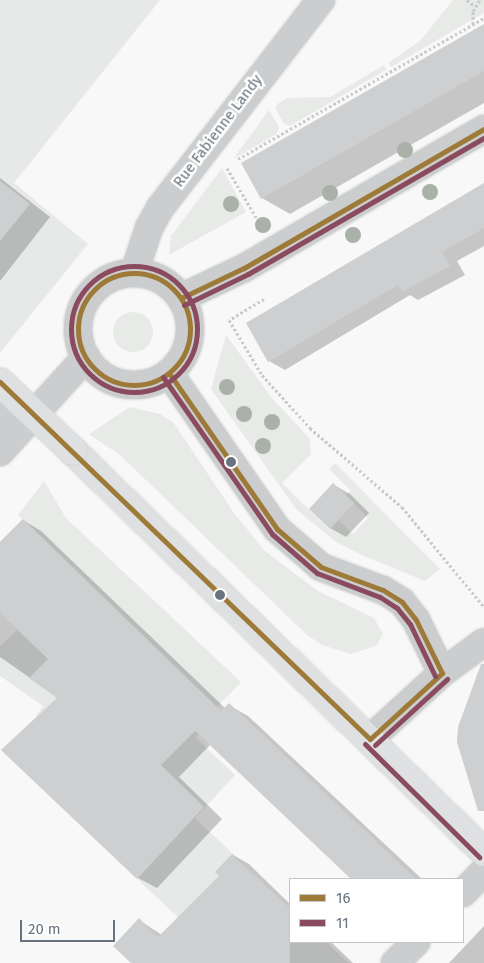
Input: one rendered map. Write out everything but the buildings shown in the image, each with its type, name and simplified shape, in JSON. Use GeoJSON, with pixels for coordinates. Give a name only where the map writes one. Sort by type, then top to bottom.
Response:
{"type":"FeatureCollection","features":[{"type":"Feature","properties":{"kind":"main road"},"geometry":{"type":"LineString","coordinates":[[0,382],[370,739],[484,852]]}},
{"type":"Feature","properties":{"kind":"street","name":"Rue Fabienne Landy"},"geometry":{"type":"LineString","coordinates":[[134,272],[149,228],[160,208],[212,138],[321,0]]}},
{"type":"Feature","properties":{"kind":"street"},"geometry":{"type":"LineString","coordinates":[[181,298],[244,268],[484,129]]}},
{"type":"Feature","properties":{"kind":"street"},"geometry":{"type":"LineString","coordinates":[[134,272],[153,276],[169,285],[181,298],[188,314],[189,338],[180,361],[169,373],[152,382],[133,385],[114,382],[98,372],[86,357],[79,341],[78,325],[90,294],[110,279],[134,272]]}},
{"type":"Feature","properties":{"kind":"street"},"geometry":{"type":"LineString","coordinates":[[0,452],[9,424],[86,357]]}},
{"type":"Feature","properties":{"kind":"street"},"geometry":{"type":"LineString","coordinates":[[169,373],[277,529],[321,567],[383,590],[402,602],[416,620],[442,673]]}},
{"type":"Feature","properties":{"kind":"street"},"geometry":{"type":"LineString","coordinates":[[370,739],[442,673],[484,642]]}},
{"type":"Feature","properties":{"kind":"street"},"geometry":{"type":"LineString","coordinates":[[464,892],[484,871]]}},
{"type":"Feature","properties":{"kind":"street"},"geometry":{"type":"LineString","coordinates":[[395,963],[415,943]]}},
{"type":"Feature","properties":{"kind":"path"},"geometry":{"type":"LineString","coordinates":[[467,0],[475,6]]}},
{"type":"Feature","properties":{"kind":"path"},"geometry":{"type":"LineString","coordinates":[[473,24],[475,6],[480,0]]}},
{"type":"Feature","properties":{"kind":"path"},"geometry":{"type":"LineString","coordinates":[[226,166],[484,18]]}},
{"type":"Feature","properties":{"kind":"path"},"geometry":{"type":"LineString","coordinates":[[212,138],[257,220]]}},
{"type":"Feature","properties":{"kind":"path"},"geometry":{"type":"LineString","coordinates":[[264,299],[229,320],[262,375],[310,428],[402,507],[484,607]]}},
{"type":"Feature","properties":{"kind":"shaded area"},"geometry":{"type":"Polygon","coordinates":[[[0,0],[160,0],[14,183],[88,244],[0,353],[0,0]]]}},
{"type":"Feature","properties":{"kind":"shaded area"},"geometry":{"type":"Polygon","coordinates":[[[453,0],[484,0],[484,13],[391,67],[388,63],[420,41],[453,0]]]}},
{"type":"Feature","properties":{"kind":"shaded area"},"geometry":{"type":"Polygon","coordinates":[[[384,65],[386,70],[290,126],[284,124],[276,109],[276,105],[287,98],[330,97],[384,65]]]}},
{"type":"Feature","properties":{"kind":"shaded area"},"geometry":{"type":"Polygon","coordinates":[[[269,110],[279,127],[277,134],[233,159],[269,110]]]}},
{"type":"Feature","properties":{"kind":"shaded area"},"geometry":{"type":"Polygon","coordinates":[[[222,168],[246,212],[169,255],[171,236],[222,168]]]}},
{"type":"Feature","properties":{"kind":"shaded area"},"geometry":{"type":"Polygon","coordinates":[[[137,312],[144,315],[150,321],[153,332],[152,340],[144,349],[137,352],[129,352],[122,349],[114,340],[113,328],[116,321],[125,313],[137,312]]]}},
{"type":"Feature","properties":{"kind":"shaded area"},"geometry":{"type":"Polygon","coordinates":[[[226,335],[271,397],[310,439],[311,454],[282,483],[329,529],[338,520],[353,534],[368,518],[346,495],[351,491],[329,469],[335,463],[440,569],[425,581],[364,556],[336,542],[296,509],[211,389],[226,335]]]}},
{"type":"Feature","properties":{"kind":"shaded area"},"geometry":{"type":"Polygon","coordinates":[[[130,407],[160,414],[173,422],[234,513],[265,551],[318,591],[374,618],[383,634],[376,646],[351,654],[322,645],[307,635],[120,455],[89,434],[130,407]]]}},
{"type":"Feature","properties":{"kind":"shaded area"},"geometry":{"type":"Polygon","coordinates":[[[44,481],[66,518],[241,682],[217,707],[18,515],[44,481]]]}},
{"type":"Feature","properties":{"kind":"shaded area"},"geometry":{"type":"Polygon","coordinates":[[[23,519],[221,711],[196,738],[235,775],[195,818],[289,907],[289,943],[327,943],[349,963],[226,963],[1,750],[35,718],[43,706],[0,676],[0,646],[17,630],[6,618],[0,542],[23,519]]]}},
{"type":"Feature","properties":{"kind":"transit line","name":"16"},"geometry":{"type":"LineString","coordinates":[[181,298],[244,268],[484,129]]}},
{"type":"Feature","properties":{"kind":"transit line","name":"11"},"geometry":{"type":"LineString","coordinates":[[184,305],[248,274],[484,138]]}},
{"type":"Feature","properties":{"kind":"transit line","name":"11"},"geometry":{"type":"LineString","coordinates":[[134,266],[158,271],[169,276],[179,284],[187,294],[192,305],[197,329],[192,353],[187,364],[179,374],[169,382],[158,387],[134,392],[110,387],[99,382],[89,374],[81,364],[76,353],[71,329],[76,305],[81,294],[89,284],[99,276],[110,271],[134,266]]}},
{"type":"Feature","properties":{"kind":"transit line","name":"16"},"geometry":{"type":"LineString","coordinates":[[134,273],[145,274],[155,278],[173,290],[185,308],[189,318],[190,329],[189,340],[185,350],[173,368],[155,380],[145,384],[134,385],[123,384],[113,380],[95,368],[83,350],[79,340],[78,329],[79,318],[83,308],[95,290],[113,278],[123,274],[134,273]]}},
{"type":"Feature","properties":{"kind":"transit line","name":"16"},"geometry":{"type":"LineString","coordinates":[[169,373],[277,529],[321,567],[383,590],[402,602],[416,620],[442,673]]}},
{"type":"Feature","properties":{"kind":"transit line","name":"11"},"geometry":{"type":"LineString","coordinates":[[163,377],[272,534],[317,573],[380,597],[397,608],[410,624],[435,676]]}},
{"type":"Feature","properties":{"kind":"transit line","name":"16"},"geometry":{"type":"LineString","coordinates":[[0,382],[370,739]]}},
{"type":"Feature","properties":{"kind":"transit line","name":"16"},"geometry":{"type":"LineString","coordinates":[[370,739],[442,673]]}},
{"type":"Feature","properties":{"kind":"transit line","name":"11"},"geometry":{"type":"LineString","coordinates":[[375,745],[447,679]]}},
{"type":"Feature","properties":{"kind":"transit line","name":"11"},"geometry":{"type":"LineString","coordinates":[[365,744],[479,857]]}}]}
